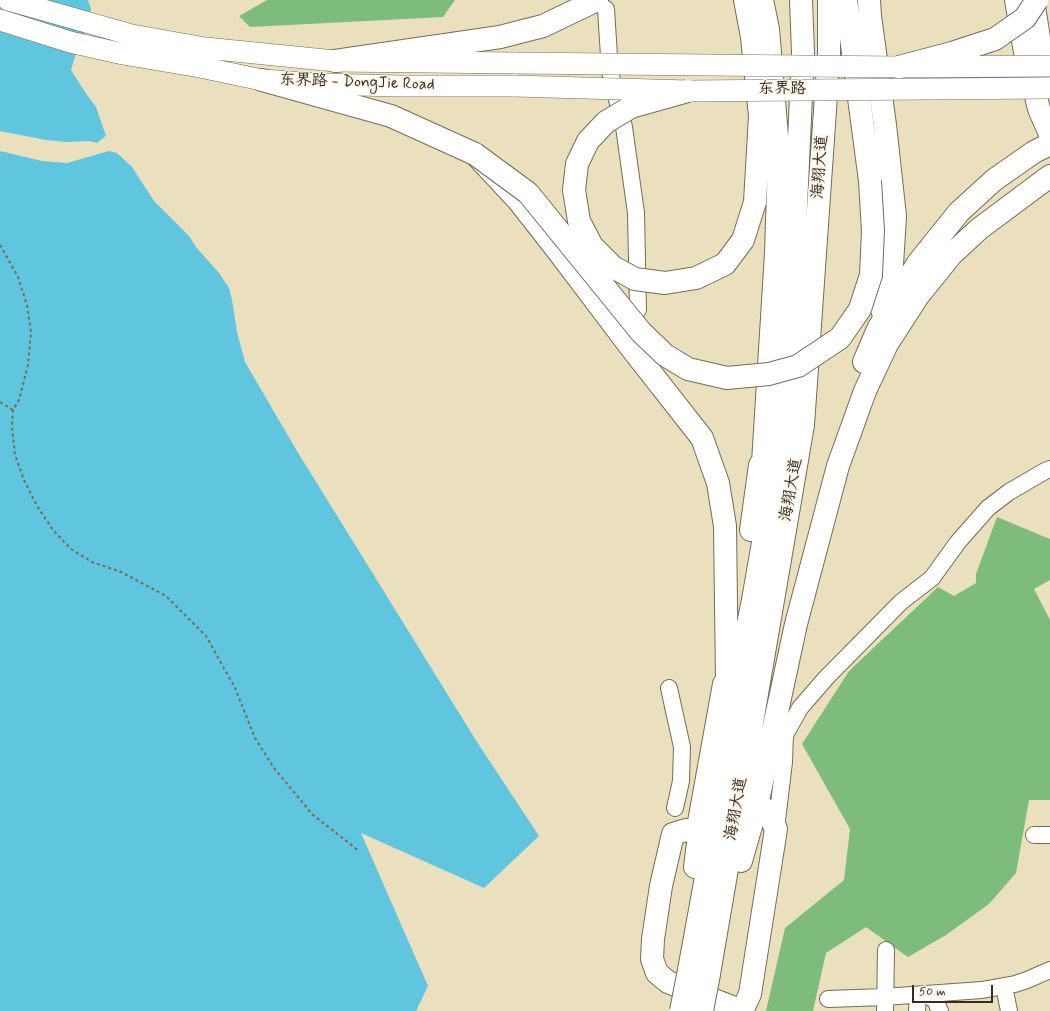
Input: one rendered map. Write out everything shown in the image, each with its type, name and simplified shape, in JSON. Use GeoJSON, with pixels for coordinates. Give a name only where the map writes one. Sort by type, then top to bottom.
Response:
{"type":"FeatureCollection","features":[{"type":"Feature","properties":{"kind":"highway"},"geometry":{"type":"LineString","coordinates":[[688,91],[631,107],[606,122],[588,141],[577,164],[574,190],[579,221],[592,246],[613,267],[635,279],[665,283],[696,278],[725,264],[743,240],[755,202],[760,116],[752,37],[745,0]]}},
{"type":"Feature","properties":{"kind":"highway"},"geometry":{"type":"LineString","coordinates":[[753,600],[776,254],[779,160],[768,29],[762,0]]}},
{"type":"Feature","properties":{"kind":"highway","name":"海翔大道"},"geometry":{"type":"LineString","coordinates":[[699,972],[741,659],[753,600],[780,445],[795,227],[802,53],[802,0]]}},
{"type":"Feature","properties":{"kind":"highway","name":"海翔大道"},"geometry":{"type":"LineString","coordinates":[[699,972],[803,425],[829,54],[829,0]]}},
{"type":"Feature","properties":{"kind":"highway"},"geometry":{"type":"LineString","coordinates":[[262,80],[392,116],[475,154],[528,193],[641,332],[665,355],[688,369],[727,378],[769,374],[798,366],[840,338],[860,309],[871,275],[873,231],[870,181],[846,0]]}},
{"type":"Feature","properties":{"kind":"highway"},"geometry":{"type":"LineString","coordinates":[[869,0],[892,178],[895,216],[892,264],[878,329]]}},
{"type":"Feature","properties":{"kind":"highway"},"geometry":{"type":"LineString","coordinates":[[1016,0],[1024,52],[1039,108],[1050,134]]}},
{"type":"Feature","properties":{"kind":"highway"},"geometry":{"type":"LineString","coordinates":[[1033,0],[1050,112]]}},
{"type":"Feature","properties":{"kind":"highway"},"geometry":{"type":"LineString","coordinates":[[899,67],[952,53],[995,39],[1025,18],[1037,0]]}},
{"type":"Feature","properties":{"kind":"highway"},"geometry":{"type":"LineString","coordinates":[[335,61],[500,37],[543,26],[601,4]]}},
{"type":"Feature","properties":{"kind":"highway"},"geometry":{"type":"LineString","coordinates":[[681,1011],[699,972],[757,805],[796,624],[816,513],[838,425],[878,329],[918,262],[959,212],[994,180],[1042,148]]}},
{"type":"Feature","properties":{"kind":"highway"},"geometry":{"type":"LineString","coordinates":[[475,154],[518,200],[702,438],[718,482],[725,526],[729,752]]}},
{"type":"Feature","properties":{"kind":"highway"},"geometry":{"type":"LineString","coordinates":[[796,624],[838,466],[865,391],[887,344],[918,296],[951,255],[979,229],[1050,176]]}},
{"type":"Feature","properties":{"kind":"highway"},"geometry":{"type":"LineString","coordinates":[[702,1011],[693,879],[698,843],[697,833],[753,518],[766,420]]}},
{"type":"Feature","properties":{"kind":"highway"},"geometry":{"type":"LineString","coordinates":[[704,797],[685,815],[673,834],[661,886],[653,939],[652,959],[657,973],[668,982],[742,1011],[750,994],[776,829],[767,810],[757,805]]}},
{"type":"Feature","properties":{"kind":"highway"},"geometry":{"type":"LineString","coordinates":[[673,834],[686,830],[697,833]]}},
{"type":"Feature","properties":{"kind":"main road"},"geometry":{"type":"LineString","coordinates":[[8,0],[203,57]]}},
{"type":"Feature","properties":{"kind":"main road"},"geometry":{"type":"LineString","coordinates":[[0,20],[70,42],[123,54],[203,57]]}},
{"type":"Feature","properties":{"kind":"main road","name":"东界路 - DongJie Road"},"geometry":{"type":"LineString","coordinates":[[203,57],[335,61],[516,62]]}},
{"type":"Feature","properties":{"kind":"main road","name":"东界路 - DongJie Road"},"geometry":{"type":"LineString","coordinates":[[203,57],[262,80],[320,84],[398,86],[515,86]]}},
{"type":"Feature","properties":{"kind":"main road","name":"东界路"},"geometry":{"type":"LineString","coordinates":[[516,62],[899,67],[1050,66]]}},
{"type":"Feature","properties":{"kind":"main road","name":"东界路"},"geometry":{"type":"LineString","coordinates":[[515,86],[688,91],[1050,88]]}},
{"type":"Feature","properties":{"kind":"street"},"geometry":{"type":"LineString","coordinates":[[601,4],[610,72],[624,127],[636,213],[638,310]]}},
{"type":"Feature","properties":{"kind":"street"},"geometry":{"type":"LineString","coordinates":[[776,829],[783,770],[785,734],[800,708],[826,678],[902,602],[932,578],[958,542],[988,508],[1009,492],[1044,470],[1050,469]]}},
{"type":"Feature","properties":{"kind":"street"},"geometry":{"type":"LineString","coordinates":[[668,688],[682,747],[681,781],[674,808]]}},
{"type":"Feature","properties":{"kind":"street"},"geometry":{"type":"LineString","coordinates":[[1034,835],[1050,834]]}},
{"type":"Feature","properties":{"kind":"street"},"geometry":{"type":"LineString","coordinates":[[885,1004],[886,950]]}},
{"type":"Feature","properties":{"kind":"street"},"geometry":{"type":"LineString","coordinates":[[828,999],[885,1004],[921,995],[982,990],[1004,986],[1027,980],[1050,970]]}},
{"type":"Feature","properties":{"kind":"street"},"geometry":{"type":"LineString","coordinates":[[1004,986],[1009,1011]]}},
{"type":"Feature","properties":{"kind":"street"},"geometry":{"type":"LineString","coordinates":[[940,1010],[940,1002],[946,993]]}},
{"type":"Feature","properties":{"kind":"street"},"geometry":{"type":"LineString","coordinates":[[921,995],[935,1000],[940,1010]]}},
{"type":"Feature","properties":{"kind":"street"},"geometry":{"type":"LineString","coordinates":[[917,1011],[921,995]]}},
{"type":"Feature","properties":{"kind":"path"},"geometry":{"type":"LineString","coordinates":[[0,245],[18,277],[27,305],[31,332],[28,365],[19,400],[13,410],[12,427],[15,455],[24,480],[37,506],[53,530],[71,549],[92,562],[121,572],[166,596],[206,636],[235,688],[255,738],[274,768],[312,814],[359,851]]}},
{"type":"Feature","properties":{"kind":"path"},"geometry":{"type":"LineString","coordinates":[[0,402],[13,410]]}},
{"type":"Feature","properties":{"kind":"green space"},"geometry":{"type":"Polygon","coordinates":[[[267,0],[455,0],[443,17],[250,27],[239,16],[267,0]]]}},
{"type":"Feature","properties":{"kind":"green space"},"geometry":{"type":"Polygon","coordinates":[[[997,517],[1050,539],[1050,580],[1034,589],[1050,620],[1050,800],[1029,800],[1016,873],[989,904],[946,935],[908,957],[866,927],[826,953],[813,1011],[766,1011],[785,928],[844,880],[850,829],[802,744],[849,671],[938,587],[954,596],[976,583],[976,574],[997,517]]]}},
{"type":"Feature","properties":{"kind":"water"},"geometry":{"type":"Polygon","coordinates":[[[0,0],[88,0],[91,9],[87,30],[80,40],[71,70],[96,107],[106,136],[97,143],[89,141],[67,142],[46,140],[0,131],[0,0]]]}},
{"type":"Feature","properties":{"kind":"water"},"geometry":{"type":"Polygon","coordinates":[[[0,151],[42,161],[67,163],[109,151],[117,153],[132,167],[154,201],[189,236],[196,247],[219,273],[229,288],[237,332],[245,362],[297,451],[477,742],[539,836],[484,888],[361,833],[428,986],[416,1011],[0,1011],[0,151]]]}}]}
